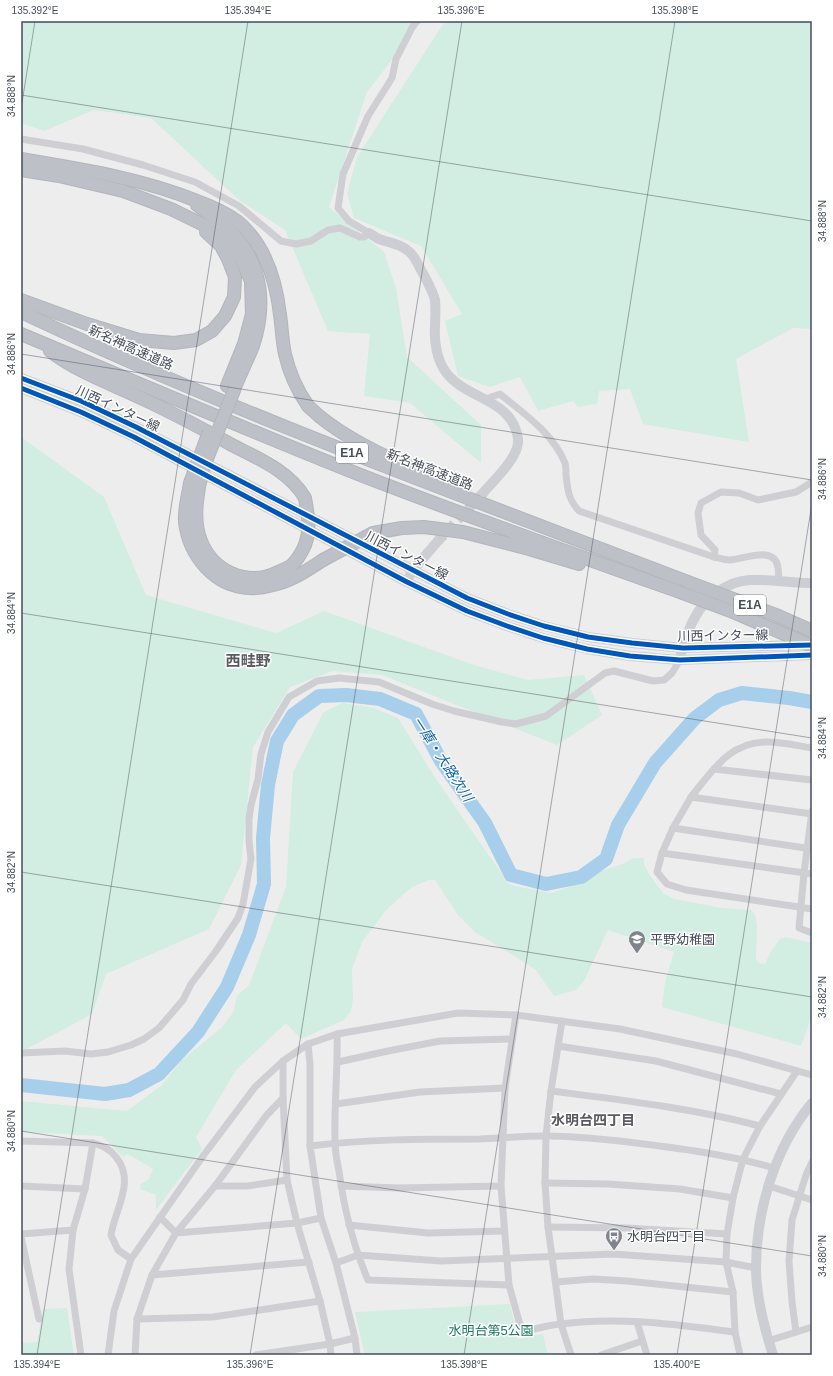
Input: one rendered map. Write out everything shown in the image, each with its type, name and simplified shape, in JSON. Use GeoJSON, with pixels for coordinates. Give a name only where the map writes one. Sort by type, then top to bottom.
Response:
{"type":"FeatureCollection","features":[{"type":"Feature","properties":{"kind":"highway"},"geometry":{"type":"LineString","coordinates":[[21,159],[140,181],[181,194],[218,209],[237,221],[253,238],[266,259],[274,282],[280,313],[284,353],[294,382],[309,407],[333,427],[407,466],[448,483],[465,497]]}},
{"type":"Feature","properties":{"kind":"highway"},"geometry":{"type":"LineString","coordinates":[[21,170],[59,176],[122,191],[171,209],[216,231],[228,241],[239,254],[251,280],[252,314],[231,387]]}},
{"type":"Feature","properties":{"kind":"highway"},"geometry":{"type":"LineString","coordinates":[[37,341],[64,362],[153,403],[267,463],[286,476],[299,488],[305,498],[310,523],[305,545],[299,556],[290,566],[270,576],[253,578],[235,575],[221,568],[208,555],[200,541],[195,508],[194,485],[197,461],[231,387],[253,345],[260,312],[261,293],[258,275],[249,253],[235,235],[215,218],[181,194]]}},
{"type":"Feature","properties":{"kind":"highway"},"geometry":{"type":"LineString","coordinates":[[21,300],[87,324],[139,340],[174,343],[196,340],[212,331],[225,316],[234,296],[235,277],[228,259],[220,246],[192,219]]}},
{"type":"Feature","properties":{"kind":"highway","name":"新名神高速道路"},"geometry":{"type":"LineString","coordinates":[[21,312],[161,376],[256,416],[776,615],[812,631]]}},
{"type":"Feature","properties":{"kind":"highway","name":"E1A"},"geometry":{"type":"LineString","coordinates":[[21,334],[156,392],[360,474],[676,593],[733,612],[812,645]]}},
{"type":"Feature","properties":{"kind":"highway"},"geometry":{"type":"LineString","coordinates":[[194,485],[185,510],[185,522],[192,547],[198,560],[208,570],[219,579],[235,586],[250,588],[278,584],[302,573],[373,533],[402,528],[424,527],[463,532],[530,549],[676,593]]}},
{"type":"Feature","properties":{"kind":"main road"},"geometry":{"type":"LineString","coordinates":[[368,233],[380,240],[400,245],[409,251],[413,256],[431,289],[435,300],[436,345],[439,358],[445,371],[456,383],[485,399],[504,412],[517,429],[519,442],[516,451],[511,460],[484,492]]}},
{"type":"Feature","properties":{"kind":"main road","name":"川西インター線"},"geometry":{"type":"LineString","coordinates":[[21,378],[81,401],[136,427],[467,598],[508,614],[544,626],[588,637],[683,648],[812,645]]}},
{"type":"Feature","properties":{"kind":"main road","name":"川西インター線"},"geometry":{"type":"LineString","coordinates":[[21,388],[81,412],[134,438],[407,582],[467,611],[542,638],[594,650],[630,656],[680,660],[812,655]]}},
{"type":"Feature","properties":{"kind":"main road"},"geometry":{"type":"LineString","coordinates":[[407,582],[413,570],[436,542]]}},
{"type":"Feature","properties":{"kind":"main road"},"geometry":{"type":"LineString","coordinates":[[680,660],[693,620],[700,608],[729,584],[749,580],[779,580],[812,583]]}},
{"type":"Feature","properties":{"kind":"main road"},"geometry":{"type":"LineString","coordinates":[[773,1355],[768,1341],[758,1296],[756,1268],[759,1232],[765,1198],[774,1168],[783,1147],[805,1111],[812,1103]]}},
{"type":"Feature","properties":{"kind":"street"},"geometry":{"type":"LineString","coordinates":[[21,139],[83,149],[143,165],[195,182],[239,206],[281,241],[296,244],[311,241],[328,230],[340,228],[360,237],[364,237],[368,233],[349,221],[338,208],[343,174],[368,116],[392,78],[396,59],[417,21]]}},
{"type":"Feature","properties":{"kind":"street"},"geometry":{"type":"LineString","coordinates":[[485,399],[500,394],[545,433],[557,449],[565,464],[569,496],[573,505],[580,511],[714,557],[730,560],[759,554],[767,556],[774,559],[778,566],[779,580]]}},
{"type":"Feature","properties":{"kind":"street"},"geometry":{"type":"LineString","coordinates":[[714,557],[714,550],[701,535],[698,513],[701,503],[722,492],[739,493],[758,500],[796,492],[812,482]]}},
{"type":"Feature","properties":{"kind":"street"},"geometry":{"type":"LineString","coordinates":[[21,1053],[65,1052],[91,1054],[108,1052],[131,1045],[144,1040],[159,1028],[182,1000],[191,984],[216,951],[238,918],[243,904],[251,859],[249,819],[258,779],[261,754],[268,732],[289,697],[316,681],[339,678],[379,682],[454,711],[516,724],[546,716],[605,673],[614,671],[653,681],[664,680],[672,673],[680,660]]}},
{"type":"Feature","properties":{"kind":"street"},"geometry":{"type":"LineString","coordinates":[[812,748],[769,742],[754,743],[743,746],[720,761],[691,797],[673,828],[662,853],[657,872],[667,884],[686,890],[812,909]]}},
{"type":"Feature","properties":{"kind":"street"},"geometry":{"type":"LineString","coordinates":[[714,769],[812,780]]}},
{"type":"Feature","properties":{"kind":"street"},"geometry":{"type":"LineString","coordinates":[[691,797],[812,814]]}},
{"type":"Feature","properties":{"kind":"street"},"geometry":{"type":"LineString","coordinates":[[812,811],[810,849],[804,873],[799,928],[812,933]]}},
{"type":"Feature","properties":{"kind":"street"},"geometry":{"type":"LineString","coordinates":[[673,828],[810,849]]}},
{"type":"Feature","properties":{"kind":"street"},"geometry":{"type":"LineString","coordinates":[[662,853],[812,874]]}},
{"type":"Feature","properties":{"kind":"street"},"geometry":{"type":"LineString","coordinates":[[108,1355],[114,1311],[131,1259],[255,1087],[283,1061],[308,1044],[336,1034],[458,1014],[516,1015],[620,1029],[737,1054],[812,1076]]}},
{"type":"Feature","properties":{"kind":"street"},"geometry":{"type":"LineString","coordinates":[[516,1015],[505,1088],[501,1186],[509,1285],[522,1332],[561,1324],[606,1321],[662,1323],[735,1332]]}},
{"type":"Feature","properties":{"kind":"street"},"geometry":{"type":"LineString","coordinates":[[562,1021],[546,1136],[545,1183],[551,1256],[561,1324],[571,1355]]}},
{"type":"Feature","properties":{"kind":"street"},"geometry":{"type":"LineString","coordinates":[[336,1034],[338,1062],[335,1143],[341,1186],[349,1225],[358,1256],[368,1280],[509,1285]]}},
{"type":"Feature","properties":{"kind":"street"},"geometry":{"type":"LineString","coordinates":[[338,1062],[440,1041],[512,1039]]}},
{"type":"Feature","properties":{"kind":"street"},"geometry":{"type":"LineString","coordinates":[[308,1044],[310,1064],[310,1146],[321,1218],[336,1263],[355,1338],[357,1355]]}},
{"type":"Feature","properties":{"kind":"street"},"geometry":{"type":"LineString","coordinates":[[558,1046],[656,1061],[781,1094]]}},
{"type":"Feature","properties":{"kind":"street"},"geometry":{"type":"LineString","coordinates":[[283,1061],[283,1098],[288,1180],[297,1223],[320,1301],[330,1344],[331,1355]]}},
{"type":"Feature","properties":{"kind":"street"},"geometry":{"type":"LineString","coordinates":[[740,1355],[735,1332],[732,1292],[726,1262],[727,1234],[734,1198],[743,1159],[760,1126],[797,1071]]}},
{"type":"Feature","properties":{"kind":"street"},"geometry":{"type":"LineString","coordinates":[[336,1104],[420,1092],[505,1088]]}},
{"type":"Feature","properties":{"kind":"street"},"geometry":{"type":"LineString","coordinates":[[551,1092],[645,1104],[725,1117],[760,1126]]}},
{"type":"Feature","properties":{"kind":"street"},"geometry":{"type":"LineString","coordinates":[[135,1355],[137,1319],[152,1275],[176,1233],[214,1186],[266,1116],[283,1098]]}},
{"type":"Feature","properties":{"kind":"street"},"geometry":{"type":"LineString","coordinates":[[310,1146],[406,1139],[546,1136],[648,1144],[743,1159],[774,1168]]}},
{"type":"Feature","properties":{"kind":"street"},"geometry":{"type":"LineString","coordinates":[[21,1141],[93,1143],[103,1146],[110,1151],[120,1162],[125,1180],[111,1235],[118,1250],[131,1259]]}},
{"type":"Feature","properties":{"kind":"street"},"geometry":{"type":"LineString","coordinates":[[81,1355],[69,1269],[73,1230],[85,1189],[93,1143]]}},
{"type":"Feature","properties":{"kind":"street"},"geometry":{"type":"LineString","coordinates":[[796,1332],[789,1261],[792,1220],[806,1175],[812,1162]]}},
{"type":"Feature","properties":{"kind":"street"},"geometry":{"type":"LineString","coordinates":[[214,1186],[248,1186],[288,1180]]}},
{"type":"Feature","properties":{"kind":"street"},"geometry":{"type":"LineString","coordinates":[[545,1183],[608,1184],[680,1189],[734,1198]]}},
{"type":"Feature","properties":{"kind":"street"},"geometry":{"type":"LineString","coordinates":[[21,1186],[85,1189]]}},
{"type":"Feature","properties":{"kind":"street"},"geometry":{"type":"LineString","coordinates":[[341,1186],[399,1188],[501,1186]]}},
{"type":"Feature","properties":{"kind":"street"},"geometry":{"type":"LineString","coordinates":[[769,1186],[812,1200]]}},
{"type":"Feature","properties":{"kind":"street"},"geometry":{"type":"LineString","coordinates":[[160,1217],[176,1233],[297,1223],[321,1218]]}},
{"type":"Feature","properties":{"kind":"street"},"geometry":{"type":"LineString","coordinates":[[349,1225],[428,1233],[504,1231]]}},
{"type":"Feature","properties":{"kind":"street"},"geometry":{"type":"LineString","coordinates":[[548,1227],[627,1228],[727,1234]]}},
{"type":"Feature","properties":{"kind":"street"},"geometry":{"type":"LineString","coordinates":[[39,1319],[21,1236],[73,1230]]}},
{"type":"Feature","properties":{"kind":"street"},"geometry":{"type":"LineString","coordinates":[[336,1263],[358,1256],[441,1261],[613,1254],[726,1262],[756,1268]]}},
{"type":"Feature","properties":{"kind":"street"},"geometry":{"type":"LineString","coordinates":[[152,1275],[308,1262]]}},
{"type":"Feature","properties":{"kind":"street"},"geometry":{"type":"LineString","coordinates":[[556,1282],[593,1279],[732,1292]]}},
{"type":"Feature","properties":{"kind":"street"},"geometry":{"type":"LineString","coordinates":[[137,1319],[213,1317],[320,1301]]}},
{"type":"Feature","properties":{"kind":"street"},"geometry":{"type":"LineString","coordinates":[[638,1322],[647,1355]]}},
{"type":"Feature","properties":{"kind":"street"},"geometry":{"type":"LineString","coordinates":[[768,1341],[812,1327]]}},
{"type":"Feature","properties":{"kind":"street"},"geometry":{"type":"LineString","coordinates":[[256,1355],[330,1344],[355,1338]]}},
{"type":"Feature","properties":{"kind":"street"},"geometry":{"type":"LineString","coordinates":[[601,1355],[642,1341]]}},
{"type":"Feature","properties":{"kind":"green space"},"geometry":{"type":"Polygon","coordinates":[[[21,21],[422,21],[367,92],[329,207],[384,252],[396,288],[407,357],[481,425],[481,463],[410,403],[364,396],[370,334],[328,331],[285,230],[240,201],[151,118],[94,110],[44,131],[21,123],[21,21]]]}},
{"type":"Feature","properties":{"kind":"green space"},"geometry":{"type":"Polygon","coordinates":[[[445,21],[812,21],[812,329],[793,328],[736,359],[749,442],[643,424],[630,389],[599,391],[597,404],[578,407],[573,401],[538,411],[520,377],[490,387],[458,376],[445,321],[462,314],[421,246],[354,218],[347,193],[357,157],[445,21]]]}},
{"type":"Feature","properties":{"kind":"green space"},"geometry":{"type":"Polygon","coordinates":[[[21,437],[104,497],[146,595],[276,633],[324,611],[474,665],[528,680],[584,675],[602,715],[557,745],[382,675],[333,671],[290,687],[253,747],[241,865],[209,929],[106,974],[92,1014],[21,1052],[21,437]]]}},
{"type":"Feature","properties":{"kind":"green space"},"geometry":{"type":"Polygon","coordinates":[[[342,703],[374,708],[398,718],[436,779],[508,883],[514,886],[551,893],[586,881],[600,871],[623,864],[633,858],[644,858],[644,864],[649,874],[663,893],[674,899],[722,908],[751,910],[755,914],[757,925],[756,959],[759,963],[765,964],[770,953],[780,939],[786,937],[812,943],[812,1015],[801,1046],[662,1007],[665,982],[674,952],[608,930],[584,981],[576,990],[554,996],[535,969],[475,932],[458,915],[435,880],[429,880],[412,887],[388,908],[362,942],[352,969],[353,999],[351,1011],[344,1020],[301,1039],[286,1023],[236,1070],[196,1137],[202,1149],[156,1210],[156,1195],[140,1189],[141,1184],[149,1179],[153,1169],[128,1154],[123,1157],[102,1136],[21,1132],[21,1101],[127,1111],[162,1085],[181,1061],[222,1027],[233,1013],[237,996],[249,985],[286,887],[293,772],[323,713],[342,703]]]}},
{"type":"Feature","properties":{"kind":"green space","name":"水明台第5公園"},"geometry":{"type":"Polygon","coordinates":[[[510,1304],[518,1339],[543,1334],[548,1355],[365,1355],[355,1312],[510,1304]]]}},
{"type":"Feature","properties":{"kind":"green space"},"geometry":{"type":"Polygon","coordinates":[[[67,1308],[74,1355],[21,1355],[21,1343],[37,1342],[43,1309],[67,1308]]]}},
{"type":"Feature","properties":{"kind":"waterway","name":"一庫・大路次川"},"geometry":{"type":"LineString","coordinates":[[21,1085],[105,1094],[129,1090],[159,1074],[198,1032],[227,987],[249,935],[264,884],[263,838],[268,785],[277,741],[293,715],[319,696],[346,695],[380,699],[416,714],[441,761],[485,823],[511,875],[546,884],[581,877],[606,859],[618,825],[655,763],[695,718],[719,700],[742,693],[812,702]]}},
{"type":"Feature","properties":{"kind":"tunnel"},"geometry":{"type":"LineString","coordinates":[[437,542],[484,492]]}},
{"type":"Feature","properties":{"kind":"cycle path"},"geometry":{"type":"LineString","coordinates":[[21,378],[81,401],[136,427],[467,598],[508,614],[544,626],[588,637],[632,643],[683,648],[812,645]]}},
{"type":"Feature","properties":{"kind":"cycle path"},"geometry":{"type":"LineString","coordinates":[[21,388],[81,412],[134,437],[407,582],[467,611],[507,626],[543,638],[587,649],[630,656],[680,660],[812,655]]}},
{"type":"Feature","properties":{"kind":"place","name":"平野幼稚園"},"geometry":{"type":"Point","coordinates":[637,954]}},
{"type":"Feature","properties":{"kind":"place","name":"水明台四丁目"},"geometry":{"type":"Point","coordinates":[614,1251]}},
{"type":"Feature","properties":{"kind":"district","name":"西畦野"},"geometry":{"type":"Point","coordinates":[248,661]}},
{"type":"Feature","properties":{"kind":"district","name":"水明台四丁目"},"geometry":{"type":"Point","coordinates":[593,1120]}}]}
